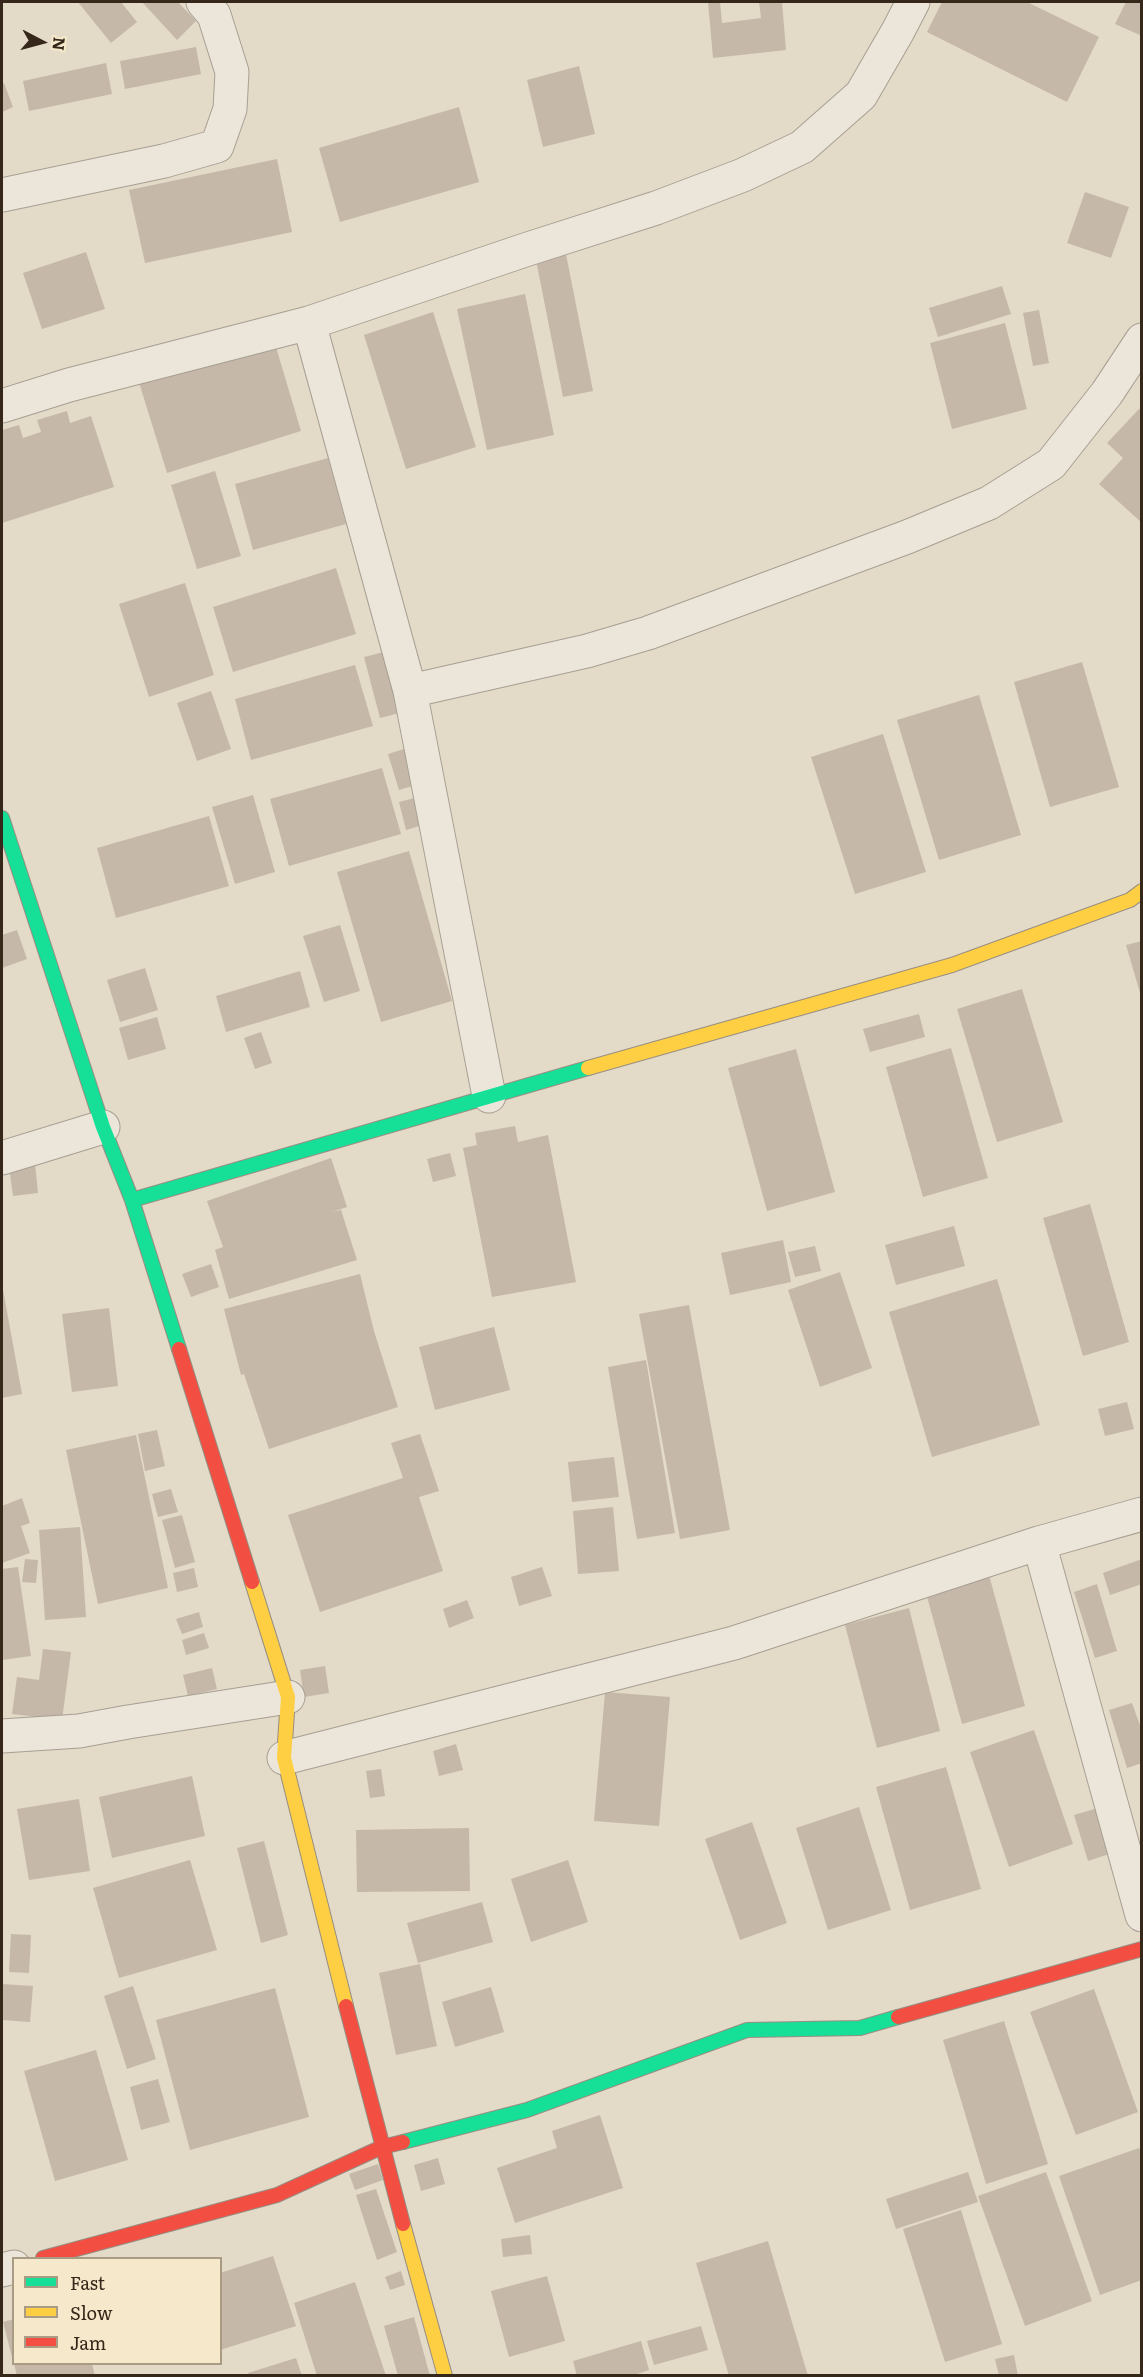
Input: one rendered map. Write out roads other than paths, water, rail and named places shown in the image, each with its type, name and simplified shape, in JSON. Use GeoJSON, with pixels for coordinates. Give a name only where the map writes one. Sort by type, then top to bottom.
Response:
{"type":"FeatureCollection","features":[{"type":"Feature","properties":{"kind":"street"},"geometry":{"type":"LineString","coordinates":[[2,195],[164,161],[217,146],[230,109],[232,72],[213,15],[203,2]]}},
{"type":"Feature","properties":{"kind":"street"},"geometry":{"type":"LineString","coordinates":[[2,406],[69,385],[309,323],[656,208],[743,176],[802,147],[861,95],[913,2]]}},
{"type":"Feature","properties":{"kind":"street"},"geometry":{"type":"LineString","coordinates":[[309,323],[410,691],[489,1096]]}},
{"type":"Feature","properties":{"kind":"street"},"geometry":{"type":"LineString","coordinates":[[410,691],[587,651],[648,633],[907,537],[989,503],[1051,464],[1107,393],[1142,340]]}},
{"type":"Feature","properties":{"kind":"street"},"geometry":{"type":"LineString","coordinates":[[2,818],[104,1127],[132,1200],[288,1697],[284,1758],[382,2147],[445,2376]]}},
{"type":"Feature","properties":{"kind":"street"},"geometry":{"type":"LineString","coordinates":[[132,1200],[952,965],[1130,900],[1142,891]]}},
{"type":"Feature","properties":{"kind":"street"},"geometry":{"type":"LineString","coordinates":[[2,1158],[104,1127]]}},
{"type":"Feature","properties":{"kind":"street"},"geometry":{"type":"LineString","coordinates":[[284,1758],[734,1643],[1040,1543],[1142,1514]]}},
{"type":"Feature","properties":{"kind":"street"},"geometry":{"type":"LineString","coordinates":[[1040,1543],[1142,1915]]}},
{"type":"Feature","properties":{"kind":"street"},"geometry":{"type":"LineString","coordinates":[[2,1736],[79,1731],[288,1697]]}},
{"type":"Feature","properties":{"kind":"street"},"geometry":{"type":"LineString","coordinates":[[50,2257],[277,2195],[382,2147],[527,2110],[747,2030],[860,2028],[1142,1949]]}}]}
